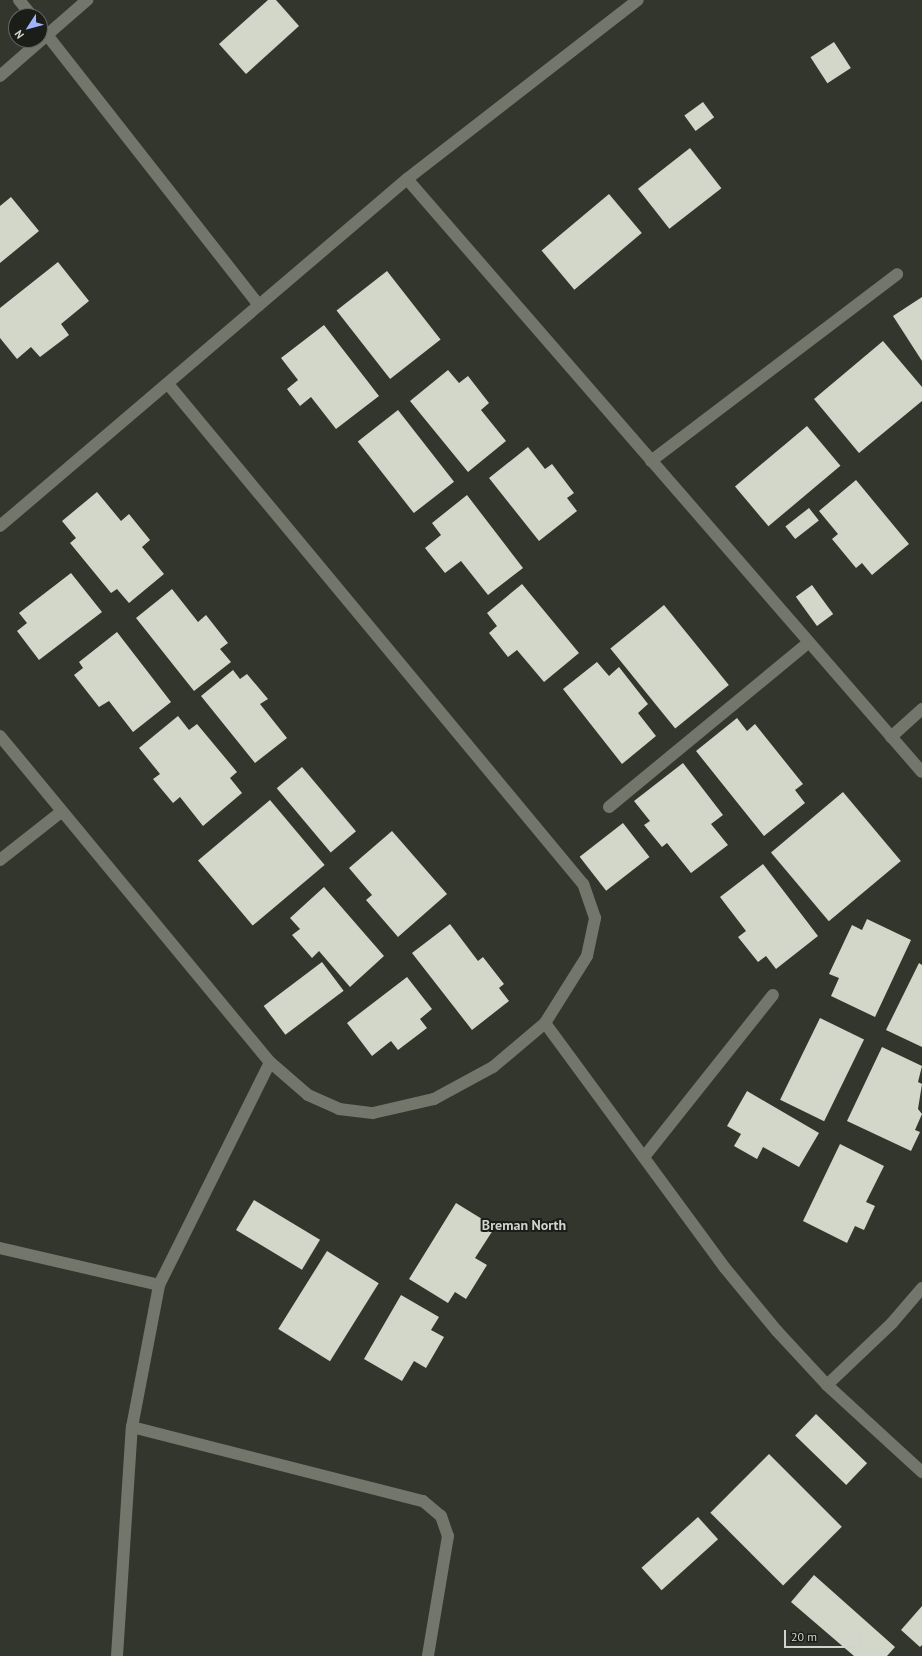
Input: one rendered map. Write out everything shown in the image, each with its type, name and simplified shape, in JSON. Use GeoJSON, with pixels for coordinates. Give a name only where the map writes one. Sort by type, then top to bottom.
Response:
{"type":"FeatureCollection","features":[{"type":"Feature","properties":{"kind":"street"},"geometry":{"type":"LineString","coordinates":[[19,0],[26,8]]}},
{"type":"Feature","properties":{"kind":"street"},"geometry":{"type":"LineString","coordinates":[[48,27],[87,0]]}},
{"type":"Feature","properties":{"kind":"street"},"geometry":{"type":"LineString","coordinates":[[0,526],[408,179],[638,0]]}},
{"type":"Feature","properties":{"kind":"street"},"geometry":{"type":"LineString","coordinates":[[48,35],[259,305]]}},
{"type":"Feature","properties":{"kind":"street"},"geometry":{"type":"LineString","coordinates":[[0,76],[27,48]]}},
{"type":"Feature","properties":{"kind":"street"},"geometry":{"type":"LineString","coordinates":[[408,179],[922,772]]}},
{"type":"Feature","properties":{"kind":"street"},"geometry":{"type":"LineString","coordinates":[[651,460],[897,274]]}},
{"type":"Feature","properties":{"kind":"street"},"geometry":{"type":"LineString","coordinates":[[0,736],[61,812],[270,1062],[308,1095],[339,1109],[373,1113],[434,1099],[493,1067],[545,1023],[587,956],[595,918],[583,884],[168,384]]}},
{"type":"Feature","properties":{"kind":"street"},"geometry":{"type":"LineString","coordinates":[[609,807],[808,642]]}},
{"type":"Feature","properties":{"kind":"street"},"geometry":{"type":"LineString","coordinates":[[891,737],[922,709]]}},
{"type":"Feature","properties":{"kind":"street"},"geometry":{"type":"LineString","coordinates":[[0,860],[61,812]]}},
{"type":"Feature","properties":{"kind":"street"},"geometry":{"type":"LineString","coordinates":[[644,1157],[773,995]]}},
{"type":"Feature","properties":{"kind":"street"},"geometry":{"type":"LineString","coordinates":[[545,1023],[725,1268],[827,1385],[922,1472]]}},
{"type":"Feature","properties":{"kind":"street"},"geometry":{"type":"LineString","coordinates":[[117,1656],[132,1427],[159,1285],[270,1062]]}},
{"type":"Feature","properties":{"kind":"street"},"geometry":{"type":"LineString","coordinates":[[0,1248],[159,1285]]}},
{"type":"Feature","properties":{"kind":"street"},"geometry":{"type":"LineString","coordinates":[[827,1385],[892,1323],[922,1288]]}},
{"type":"Feature","properties":{"kind":"street"},"geometry":{"type":"LineString","coordinates":[[132,1427],[423,1501],[441,1516],[448,1536],[428,1656]]}},
{"type":"Feature","properties":{"kind":"building"},"geometry":{"type":"Polygon","coordinates":[[[268,0],[276,0],[299,26],[246,74],[219,44],[268,0]]]}},
{"type":"Feature","properties":{"kind":"building"},"geometry":{"type":"Polygon","coordinates":[[[834,42],[851,68],[827,83],[811,57],[834,42]]]}},
{"type":"Feature","properties":{"kind":"building"},"geometry":{"type":"Polygon","coordinates":[[[703,102],[714,117],[696,131],[684,116],[703,102]]]}},
{"type":"Feature","properties":{"kind":"building"},"geometry":{"type":"Polygon","coordinates":[[[690,148],[721,188],[669,229],[638,189],[690,148]]]}},
{"type":"Feature","properties":{"kind":"building"},"geometry":{"type":"Polygon","coordinates":[[[609,194],[642,233],[574,290],[542,251],[609,194]]]}},
{"type":"Feature","properties":{"kind":"building"},"geometry":{"type":"Polygon","coordinates":[[[11,197],[39,231],[0,263],[0,206],[11,197]]]}},
{"type":"Feature","properties":{"kind":"building"},"geometry":{"type":"Polygon","coordinates":[[[58,262],[89,301],[61,324],[69,335],[40,357],[31,347],[17,359],[0,338],[0,308],[58,262]]]}},
{"type":"Feature","properties":{"kind":"building"},"geometry":{"type":"Polygon","coordinates":[[[387,271],[441,340],[390,379],[337,310],[387,271]]]}},
{"type":"Feature","properties":{"kind":"building"},"geometry":{"type":"Polygon","coordinates":[[[922,297],[922,361],[893,316],[922,297]]]}},
{"type":"Feature","properties":{"kind":"building"},"geometry":{"type":"Polygon","coordinates":[[[324,325],[379,396],[336,429],[311,397],[300,406],[287,389],[298,380],[281,358],[324,325]]]}},
{"type":"Feature","properties":{"kind":"building"},"geometry":{"type":"Polygon","coordinates":[[[883,341],[922,387],[922,401],[859,453],[814,399],[883,341]]]}},
{"type":"Feature","properties":{"kind":"building"},"geometry":{"type":"Polygon","coordinates":[[[448,370],[459,383],[468,376],[489,403],[481,410],[506,441],[468,472],[410,401],[448,370]]]}},
{"type":"Feature","properties":{"kind":"building"},"geometry":{"type":"Polygon","coordinates":[[[398,410],[454,482],[414,513],[358,441],[398,410]]]}},
{"type":"Feature","properties":{"kind":"building"},"geometry":{"type":"Polygon","coordinates":[[[807,426],[840,466],[768,526],[735,486],[807,426]]]}},
{"type":"Feature","properties":{"kind":"building"},"geometry":{"type":"Polygon","coordinates":[[[528,447],[545,469],[552,464],[574,493],[567,498],[577,511],[539,541],[489,478],[528,447]]]}},
{"type":"Feature","properties":{"kind":"building"},"geometry":{"type":"Polygon","coordinates":[[[856,480],[909,544],[872,575],[862,563],[856,568],[832,539],[838,534],[819,511],[856,480]]]}},
{"type":"Feature","properties":{"kind":"building"},"geometry":{"type":"Polygon","coordinates":[[[97,492],[121,521],[129,514],[150,540],[142,547],[164,574],[129,603],[117,589],[111,593],[70,543],[76,538],[62,521],[97,492]]]}},
{"type":"Feature","properties":{"kind":"building"},"geometry":{"type":"Polygon","coordinates":[[[467,495],[523,568],[488,595],[461,561],[445,573],[425,548],[441,535],[432,523],[467,495]]]}},
{"type":"Feature","properties":{"kind":"building"},"geometry":{"type":"Polygon","coordinates":[[[809,508],[819,521],[795,539],[785,526],[809,508]]]}},
{"type":"Feature","properties":{"kind":"building"},"geometry":{"type":"Polygon","coordinates":[[[71,573],[102,612],[39,660],[17,631],[27,623],[19,613],[71,573]]]}},
{"type":"Feature","properties":{"kind":"building"},"geometry":{"type":"Polygon","coordinates":[[[522,584],[579,653],[544,682],[517,650],[508,657],[489,633],[497,626],[487,613],[522,584]]]}},
{"type":"Feature","properties":{"kind":"building"},"geometry":{"type":"Polygon","coordinates":[[[812,585],[833,614],[817,626],[796,597],[812,585]]]}},
{"type":"Feature","properties":{"kind":"building"},"geometry":{"type":"Polygon","coordinates":[[[172,589],[198,622],[206,615],[228,643],[220,649],[231,662],[194,691],[136,618],[172,589]]]}},
{"type":"Feature","properties":{"kind":"building"},"geometry":{"type":"Polygon","coordinates":[[[664,605],[729,685],[675,728],[610,648],[664,605]]]}},
{"type":"Feature","properties":{"kind":"building"},"geometry":{"type":"Polygon","coordinates":[[[117,632],[171,702],[133,732],[109,701],[99,707],[74,675],[83,668],[79,662],[117,632]]]}},
{"type":"Feature","properties":{"kind":"building"},"geometry":{"type":"Polygon","coordinates":[[[597,662],[609,676],[619,667],[648,704],[638,713],[656,736],[622,764],[563,689],[597,662]]]}},
{"type":"Feature","properties":{"kind":"building"},"geometry":{"type":"Polygon","coordinates":[[[233,670],[240,679],[247,674],[268,699],[260,704],[287,738],[255,763],[201,696],[233,670]]]}},
{"type":"Feature","properties":{"kind":"building"},"geometry":{"type":"Polygon","coordinates":[[[178,716],[189,730],[197,724],[237,772],[230,778],[242,793],[203,826],[180,797],[173,803],[153,779],[160,774],[139,748],[178,716]]]}},
{"type":"Feature","properties":{"kind":"building"},"geometry":{"type":"Polygon","coordinates":[[[737,718],[747,731],[755,724],[803,784],[795,790],[805,803],[764,836],[696,751],[737,718]]]}},
{"type":"Feature","properties":{"kind":"building"},"geometry":{"type":"Polygon","coordinates":[[[683,763],[723,815],[711,824],[728,845],[691,873],[667,843],[662,847],[644,825],[650,821],[634,801],[683,763]]]}},
{"type":"Feature","properties":{"kind":"building"},"geometry":{"type":"Polygon","coordinates":[[[302,767],[356,831],[331,853],[277,788],[302,767]]]}},
{"type":"Feature","properties":{"kind":"building"},"geometry":{"type":"Polygon","coordinates":[[[843,792],[901,861],[829,921],[771,852],[843,792]]]}},
{"type":"Feature","properties":{"kind":"building"},"geometry":{"type":"Polygon","coordinates":[[[270,800],[325,865],[253,926],[198,860],[270,800]]]}},
{"type":"Feature","properties":{"kind":"building"},"geometry":{"type":"Polygon","coordinates":[[[623,823],[649,857],[606,891],[580,857],[623,823]]]}},
{"type":"Feature","properties":{"kind":"building"},"geometry":{"type":"Polygon","coordinates":[[[392,831],[447,894],[398,937],[366,900],[372,895],[349,868],[392,831]]]}},
{"type":"Feature","properties":{"kind":"building"},"geometry":{"type":"Polygon","coordinates":[[[763,864],[818,936],[776,969],[766,956],[758,962],[738,937],[746,931],[720,897],[763,864]]]}},
{"type":"Feature","properties":{"kind":"building"},"geometry":{"type":"Polygon","coordinates":[[[324,887],[384,956],[350,987],[319,951],[312,958],[292,935],[300,929],[290,918],[324,887]]]}},
{"type":"Feature","properties":{"kind":"building"},"geometry":{"type":"Polygon","coordinates":[[[867,919],[911,940],[875,1017],[831,996],[839,978],[829,974],[852,925],[862,930],[867,919]]]}},
{"type":"Feature","properties":{"kind":"building"},"geometry":{"type":"Polygon","coordinates":[[[450,924],[478,961],[483,957],[504,984],[499,988],[509,1001],[472,1030],[412,953],[450,924]]]}},
{"type":"Feature","properties":{"kind":"building"},"geometry":{"type":"Polygon","coordinates":[[[322,962],[344,991],[285,1035],[264,1006],[322,962]]]}},
{"type":"Feature","properties":{"kind":"building"},"geometry":{"type":"Polygon","coordinates":[[[919,963],[922,965],[922,1047],[886,1030],[919,963]]]}},
{"type":"Feature","properties":{"kind":"building"},"geometry":{"type":"Polygon","coordinates":[[[407,977],[432,1009],[420,1019],[427,1028],[398,1050],[391,1041],[372,1056],[347,1023],[407,977]]]}},
{"type":"Feature","properties":{"kind":"building"},"geometry":{"type":"Polygon","coordinates":[[[820,1018],[864,1039],[824,1121],[780,1100],[820,1018]]]}},
{"type":"Feature","properties":{"kind":"building"},"geometry":{"type":"Polygon","coordinates":[[[882,1047],[922,1066],[918,1082],[922,1084],[918,1109],[922,1114],[915,1130],[920,1132],[911,1151],[847,1121],[882,1047]]]}},
{"type":"Feature","properties":{"kind":"building"},"geometry":{"type":"Polygon","coordinates":[[[747,1091],[819,1133],[799,1167],[763,1147],[757,1159],[734,1146],[741,1134],[727,1126],[747,1091]]]}},
{"type":"Feature","properties":{"kind":"building"},"geometry":{"type":"Polygon","coordinates":[[[840,1144],[884,1166],[866,1202],[875,1206],[864,1230],[855,1226],[847,1243],[803,1221],[840,1144]]]}},
{"type":"Feature","properties":{"kind":"building"},"geometry":{"type":"Polygon","coordinates":[[[254,1200],[320,1240],[302,1270],[236,1230],[254,1200]]]}},
{"type":"Feature","properties":{"kind":"building"},"geometry":{"type":"Polygon","coordinates":[[[456,1203],[495,1227],[475,1258],[487,1265],[466,1299],[455,1292],[448,1303],[409,1279],[456,1203]]]}},
{"type":"Feature","properties":{"kind":"building"},"geometry":{"type":"Polygon","coordinates":[[[327,1251],[379,1283],[330,1361],[278,1329],[327,1251]]]}},
{"type":"Feature","properties":{"kind":"building"},"geometry":{"type":"Polygon","coordinates":[[[401,1295],[439,1317],[431,1330],[444,1337],[426,1368],[414,1361],[402,1381],[364,1359],[401,1295]]]}},
{"type":"Feature","properties":{"kind":"building"},"geometry":{"type":"Polygon","coordinates":[[[816,1414],[867,1463],[846,1485],[795,1436],[816,1414]]]}},
{"type":"Feature","properties":{"kind":"building"},"geometry":{"type":"Polygon","coordinates":[[[769,1454],[842,1527],[783,1586],[710,1513],[769,1454]]]}},
{"type":"Feature","properties":{"kind":"building"},"geometry":{"type":"Polygon","coordinates":[[[698,1517],[718,1539],[662,1590],[642,1568],[698,1517]]]}},
{"type":"Feature","properties":{"kind":"building"},"geometry":{"type":"Polygon","coordinates":[[[814,1575],[895,1647],[887,1656],[854,1656],[791,1602],[814,1575]]]}},
{"type":"Feature","properties":{"kind":"building"},"geometry":{"type":"Polygon","coordinates":[[[922,1606],[922,1645],[920,1647],[901,1630],[922,1606]]]}},
{"type":"Feature","properties":{"kind":"district","name":"Breman North"},"geometry":{"type":"Point","coordinates":[524,1225]}}]}
